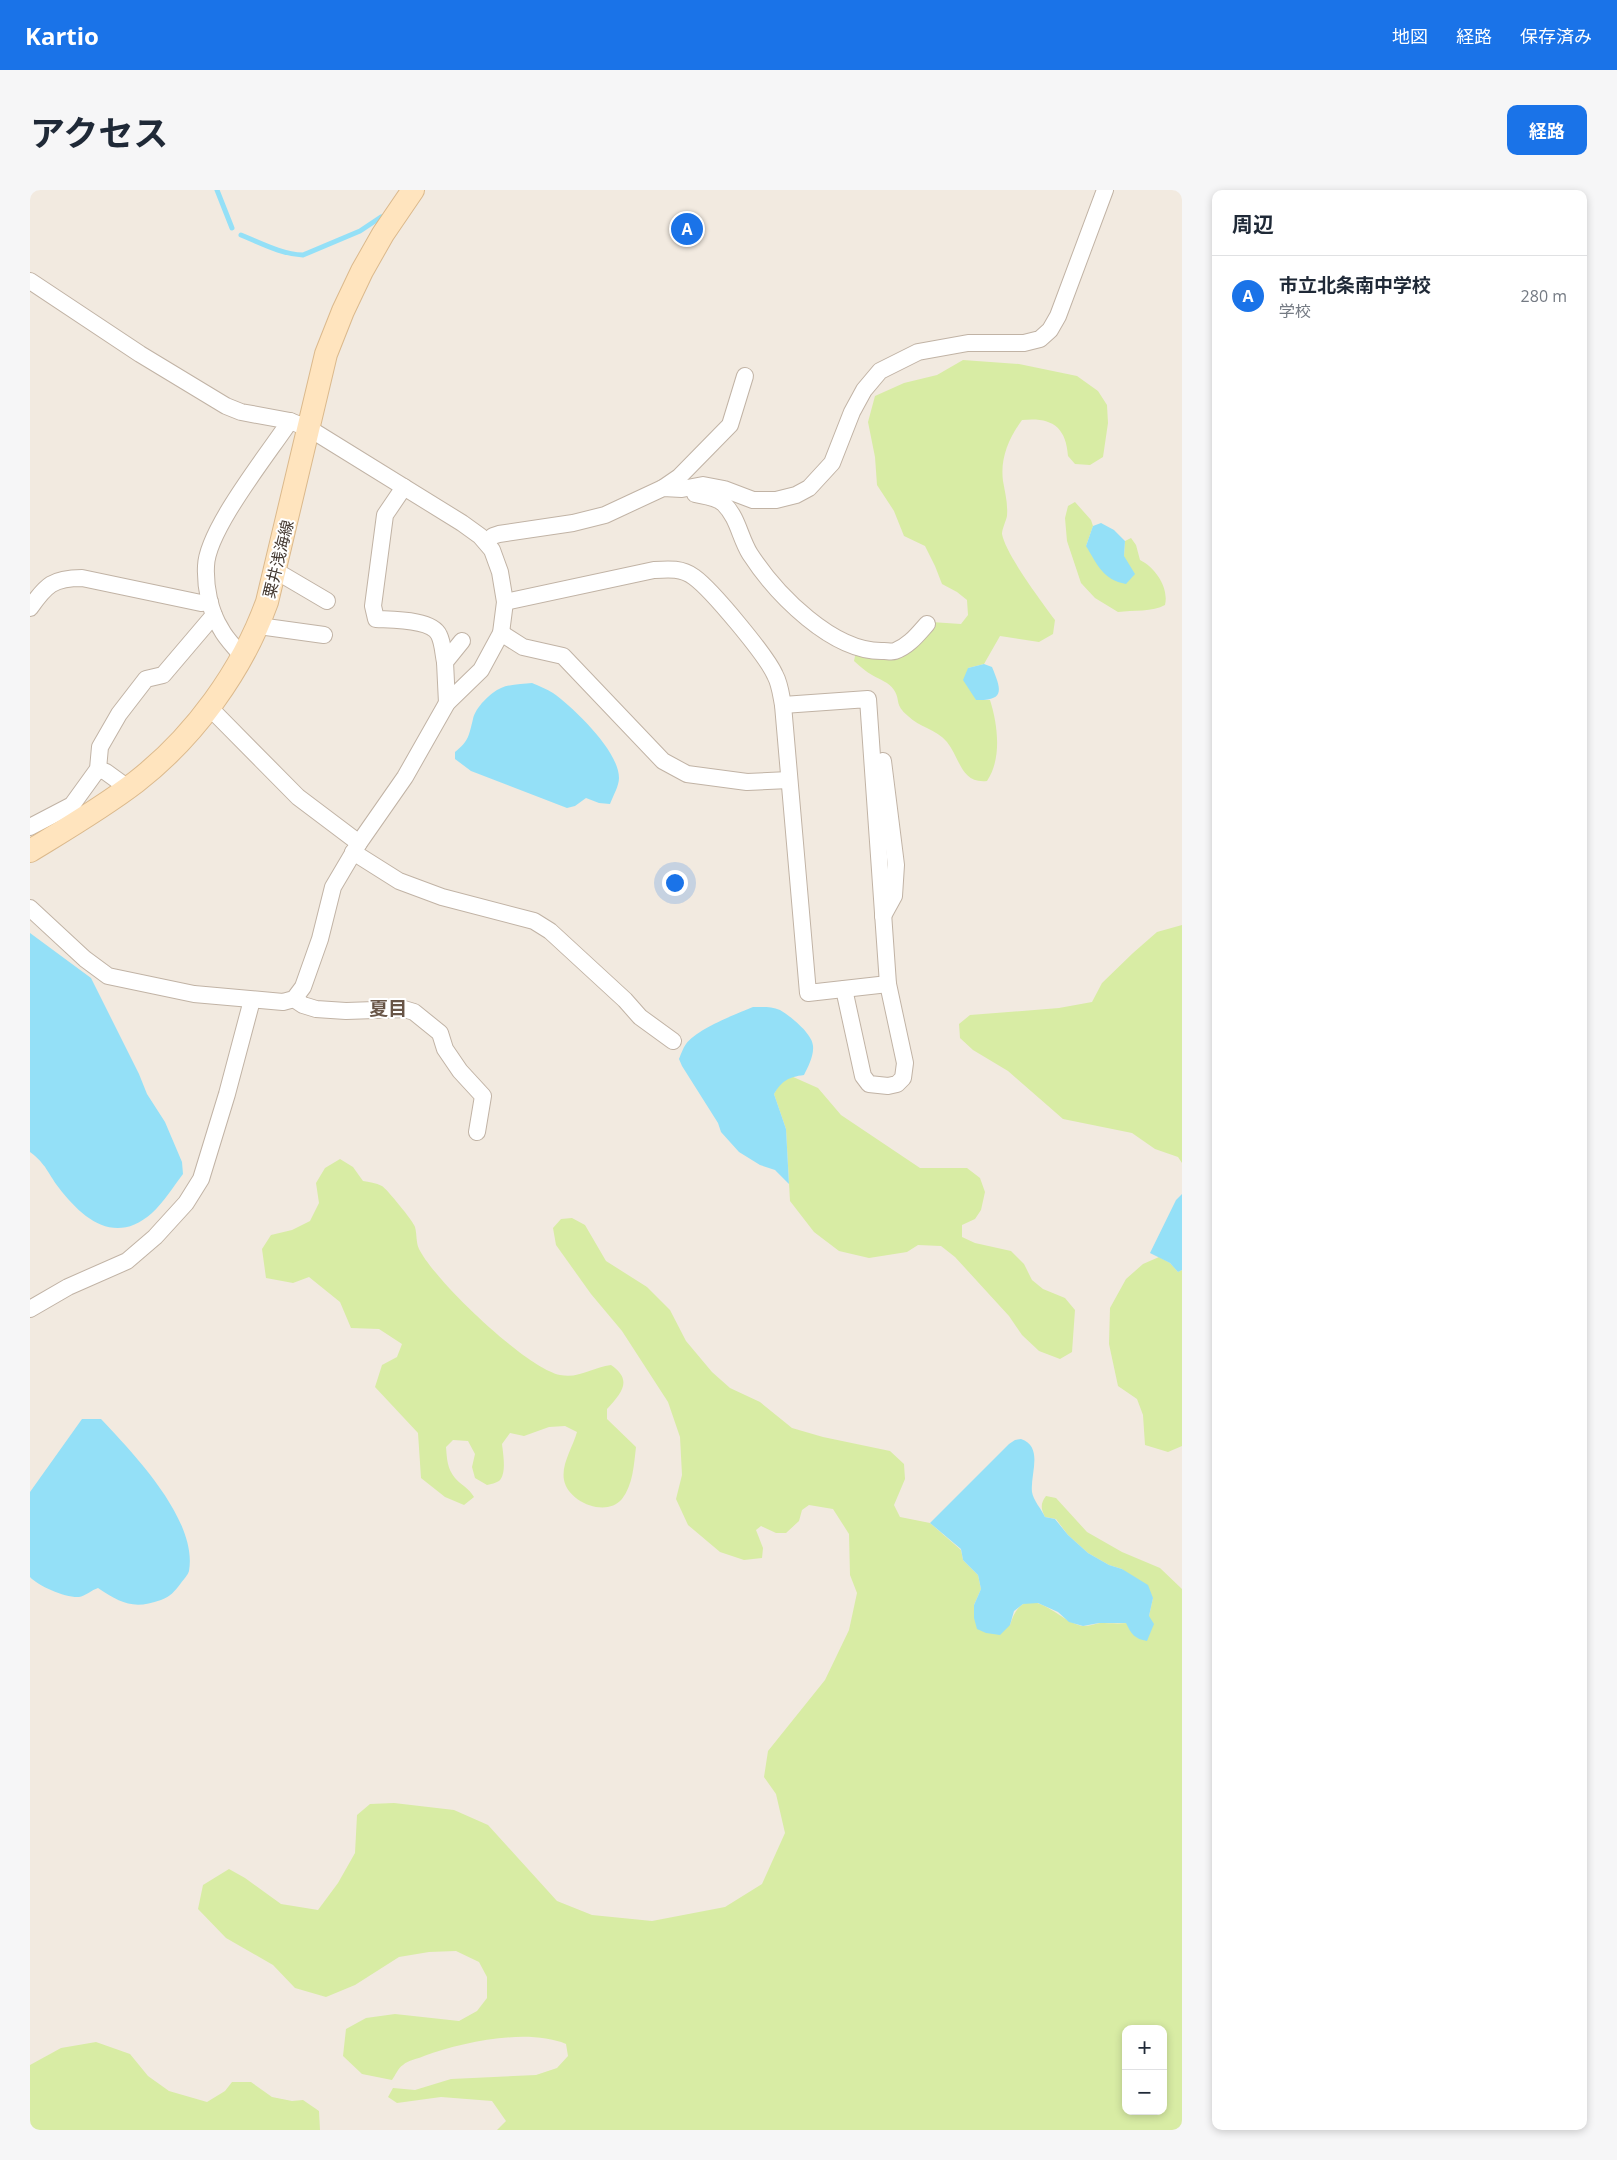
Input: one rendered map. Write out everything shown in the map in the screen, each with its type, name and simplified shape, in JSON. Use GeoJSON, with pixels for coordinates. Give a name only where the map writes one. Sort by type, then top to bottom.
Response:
{"type":"FeatureCollection","features":[{"type":"Feature","properties":{"kind":"main road","name":"粟井浅海線"},"geometry":{"type":"LineString","coordinates":[[30,850],[105,805],[164,758],[190,731],[209,707],[242,656],[259,626],[276,571],[300,425],[326,354],[343,310],[382,234],[413,190]]}},
{"type":"Feature","properties":{"kind":"street"},"geometry":{"type":"LineString","coordinates":[[663,488],[682,489],[703,485],[724,489],[753,500],[776,500],[796,495],[809,488],[832,464],[852,412],[880,371],[918,352],[968,342],[1024,343],[1040,339],[1050,330],[1058,316],[1105,190]]}},
{"type":"Feature","properties":{"kind":"street"},"geometry":{"type":"LineString","coordinates":[[30,281],[140,354],[226,406],[242,412],[300,425],[462,523],[486,542],[492,550],[500,572],[505,602],[501,633],[481,670],[447,704],[406,777],[356,847],[333,887],[320,939],[303,987],[294,999],[282,1002],[194,994],[108,976],[85,959],[30,908]]}},
{"type":"Feature","properties":{"kind":"street"},"geometry":{"type":"LineString","coordinates":[[486,542],[493,536],[500,534],[573,523],[605,515],[663,488],[679,477],[730,425],[740,398],[745,376]]}},
{"type":"Feature","properties":{"kind":"street"},"geometry":{"type":"LineString","coordinates":[[242,656],[220,629],[212,608],[206,565],[215,535],[228,512],[300,425]]}},
{"type":"Feature","properties":{"kind":"street"},"geometry":{"type":"LineString","coordinates":[[404,487],[385,515],[373,606],[376,619],[411,621],[432,627],[439,633],[445,662],[447,704]]}},
{"type":"Feature","properties":{"kind":"street"},"geometry":{"type":"LineString","coordinates":[[682,489],[722,502],[734,516],[749,552],[768,578],[795,607],[829,634],[873,652],[894,651],[913,640],[926,624]]}},
{"type":"Feature","properties":{"kind":"street"},"geometry":{"type":"LineString","coordinates":[[505,602],[654,570],[675,568],[694,577],[710,592],[761,653],[776,676],[783,705],[808,993],[888,984]]}},
{"type":"Feature","properties":{"kind":"street"},"geometry":{"type":"LineString","coordinates":[[276,571],[327,601]]}},
{"type":"Feature","properties":{"kind":"street"},"geometry":{"type":"LineString","coordinates":[[30,608],[45,586],[68,578],[82,578],[201,603],[212,608]]}},
{"type":"Feature","properties":{"kind":"street"},"geometry":{"type":"LineString","coordinates":[[30,827],[72,805],[98,769],[100,747],[119,714],[146,679],[163,675],[212,608]]}},
{"type":"Feature","properties":{"kind":"street"},"geometry":{"type":"LineString","coordinates":[[259,626],[324,635]]}},
{"type":"Feature","properties":{"kind":"street"},"geometry":{"type":"LineString","coordinates":[[501,633],[523,647],[563,656],[664,761],[687,774],[747,782],[790,780]]}},
{"type":"Feature","properties":{"kind":"street"},"geometry":{"type":"LineString","coordinates":[[445,662],[462,641]]}},
{"type":"Feature","properties":{"kind":"street"},"geometry":{"type":"LineString","coordinates":[[783,705],[868,699],[888,984],[905,1064],[903,1078],[897,1084],[888,1086],[869,1084],[863,1076],[844,989]]}},
{"type":"Feature","properties":{"kind":"street"},"geometry":{"type":"LineString","coordinates":[[209,707],[298,797],[399,882],[442,897],[534,921],[550,931],[625,1000],[640,1017],[673,1041]]}},
{"type":"Feature","properties":{"kind":"street"},"geometry":{"type":"LineString","coordinates":[[98,769],[106,772],[128,788]]}},
{"type":"Feature","properties":{"kind":"street"},"geometry":{"type":"LineString","coordinates":[[294,999],[302,1005],[316,1009],[346,1011],[404,1009],[414,1012],[440,1033],[445,1049],[460,1071],[483,1096],[477,1132]]}},
{"type":"Feature","properties":{"kind":"street"},"geometry":{"type":"LineString","coordinates":[[30,1308],[68,1287],[126,1261],[155,1237],[186,1203],[201,1179],[228,1094],[252,1000]]}},
{"type":"Feature","properties":{"kind":"green space"},"geometry":{"type":"Polygon","coordinates":[[[963,360],[1019,364],[1077,376],[1098,391],[1107,405],[1108,423],[1103,457],[1090,465],[1075,464],[1068,456],[1067,446],[1060,431],[1049,422],[1041,420],[1022,420],[1006,449],[1002,473],[1007,502],[1007,516],[1002,534],[1017,566],[1055,620],[1053,634],[1039,642],[1000,636],[984,664],[968,668],[976,700],[990,700],[997,731],[995,763],[987,781],[978,781],[966,774],[947,742],[938,734],[908,716],[899,705],[892,687],[854,661],[857,646],[896,649],[931,622],[961,624],[968,615],[967,600],[942,584],[925,546],[904,536],[894,511],[877,485],[875,457],[868,422],[875,396],[904,383],[937,375],[963,360]]]}},
{"type":"Feature","properties":{"kind":"green space"},"geometry":{"type":"Polygon","coordinates":[[[1075,502],[1091,520],[1093,526],[1086,546],[1124,556],[1125,541],[1131,538],[1136,545],[1140,560],[1151,568],[1160,579],[1165,592],[1165,605],[1149,610],[1118,612],[1095,598],[1081,583],[1067,541],[1065,518],[1068,506],[1075,502]]]}},
{"type":"Feature","properties":{"kind":"green space"},"geometry":{"type":"Polygon","coordinates":[[[1182,925],[1182,1163],[1178,1157],[1155,1149],[1132,1133],[1063,1119],[1008,1071],[973,1050],[960,1038],[959,1024],[970,1015],[1059,1008],[1092,1002],[1102,983],[1157,932],[1182,925]]]}},
{"type":"Feature","properties":{"kind":"green space"},"geometry":{"type":"Polygon","coordinates":[[[791,1076],[818,1088],[841,1115],[920,1168],[967,1168],[980,1178],[985,1192],[981,1210],[975,1219],[962,1225],[962,1237],[975,1243],[1011,1251],[1024,1264],[1032,1280],[1043,1289],[1065,1298],[1075,1310],[1072,1352],[1060,1359],[1039,1351],[1022,1335],[1009,1316],[955,1257],[941,1246],[918,1245],[907,1252],[869,1258],[839,1251],[814,1232],[790,1201],[786,1129],[774,1094],[780,1083],[791,1076]]]}},
{"type":"Feature","properties":{"kind":"green space"},"geometry":{"type":"Polygon","coordinates":[[[340,1159],[353,1167],[363,1181],[380,1185],[389,1193],[413,1224],[416,1230],[419,1249],[443,1281],[483,1321],[526,1357],[545,1369],[560,1375],[580,1374],[611,1365],[622,1376],[623,1387],[607,1409],[607,1419],[636,1447],[629,1487],[622,1499],[615,1505],[598,1507],[588,1505],[572,1495],[567,1488],[564,1480],[564,1468],[577,1432],[565,1426],[549,1427],[524,1436],[510,1433],[502,1444],[503,1474],[498,1482],[487,1485],[475,1478],[472,1467],[475,1454],[468,1441],[453,1440],[446,1447],[449,1467],[455,1478],[474,1497],[464,1505],[445,1497],[421,1478],[418,1433],[375,1387],[382,1365],[397,1357],[402,1344],[379,1329],[351,1328],[340,1302],[309,1277],[293,1283],[266,1278],[262,1249],[271,1235],[292,1230],[310,1221],[319,1203],[316,1183],[325,1168],[340,1159]]]}},
{"type":"Feature","properties":{"kind":"green space"},"geometry":{"type":"Polygon","coordinates":[[[572,1218],[585,1225],[606,1261],[647,1287],[670,1310],[686,1341],[712,1372],[730,1388],[760,1402],[792,1428],[823,1437],[890,1451],[904,1464],[905,1479],[894,1505],[900,1517],[930,1523],[961,1550],[963,1560],[978,1575],[981,1589],[974,1605],[1010,1625],[1017,1610],[1025,1603],[1034,1602],[1075,1624],[1084,1626],[1100,1623],[1127,1623],[1149,1616],[1153,1598],[1122,1569],[1109,1565],[1088,1553],[1068,1535],[1056,1519],[1045,1517],[1042,1506],[1046,1496],[1056,1498],[1087,1532],[1122,1552],[1160,1568],[1182,1589],[1182,2130],[497,2130],[506,2121],[492,2101],[441,2097],[397,2103],[388,2097],[393,2088],[415,2090],[451,2079],[536,2075],[557,2068],[568,2056],[566,2044],[550,2039],[533,2037],[514,2037],[476,2042],[440,2051],[405,2063],[392,2080],[362,2074],[343,2056],[346,2029],[366,2018],[395,2014],[459,2021],[477,2011],[487,1998],[487,1977],[479,1962],[456,1951],[429,1952],[399,1957],[355,1985],[326,1997],[295,1988],[273,1965],[226,1938],[198,1909],[203,1885],[229,1869],[281,1904],[318,1910],[338,1883],[355,1853],[357,1815],[370,1804],[394,1803],[454,1810],[488,1825],[557,1901],[592,1915],[652,1921],[725,1907],[762,1884],[785,1833],[776,1794],[764,1777],[768,1751],[825,1680],[849,1630],[857,1593],[850,1575],[849,1534],[833,1509],[809,1505],[802,1510],[799,1521],[786,1533],[776,1533],[761,1526],[756,1530],[763,1548],[762,1558],[744,1560],[720,1552],[688,1525],[676,1499],[682,1475],[680,1437],[668,1402],[622,1331],[591,1294],[556,1245],[553,1228],[561,1219],[572,1218]]]}},
{"type":"Feature","properties":{"kind":"green space"},"geometry":{"type":"Polygon","coordinates":[[[1159,1257],[1170,1263],[1178,1272],[1182,1270],[1182,1446],[1168,1452],[1145,1445],[1143,1415],[1137,1399],[1118,1386],[1109,1344],[1110,1308],[1126,1279],[1143,1264],[1159,1257]]]}},
{"type":"Feature","properties":{"kind":"green space"},"geometry":{"type":"Polygon","coordinates":[[[96,2042],[130,2054],[148,2076],[169,2091],[207,2102],[225,2091],[232,2082],[251,2082],[272,2097],[292,2101],[303,2100],[319,2111],[320,2130],[30,2130],[30,2065],[61,2048],[96,2042]]]}},
{"type":"Feature","properties":{"kind":"water"},"geometry":{"type":"Polygon","coordinates":[[[1101,523],[1114,530],[1125,541],[1124,556],[1135,574],[1126,584],[1106,575],[1097,565],[1086,546],[1093,526],[1101,523]]]}},
{"type":"Feature","properties":{"kind":"water"},"geometry":{"type":"Polygon","coordinates":[[[984,664],[992,667],[998,682],[999,692],[997,696],[992,698],[976,700],[963,680],[968,668],[984,664]]]}},
{"type":"Feature","properties":{"kind":"water"},"geometry":{"type":"Polygon","coordinates":[[[532,683],[553,693],[572,709],[594,731],[612,755],[617,767],[619,781],[610,804],[599,803],[586,798],[575,806],[567,808],[471,771],[455,759],[455,752],[466,741],[474,715],[484,701],[497,690],[505,687],[532,683]]]}},
{"type":"Feature","properties":{"kind":"water"},"geometry":{"type":"Polygon","coordinates":[[[30,933],[91,978],[147,1094],[165,1122],[182,1162],[183,1174],[152,1213],[138,1223],[113,1228],[89,1218],[68,1199],[43,1165],[30,1152],[30,933]]]}},
{"type":"Feature","properties":{"kind":"water"},"geometry":{"type":"Polygon","coordinates":[[[753,1007],[773,1008],[784,1012],[805,1031],[812,1041],[812,1057],[804,1075],[786,1080],[774,1094],[786,1129],[789,1184],[775,1170],[760,1165],[739,1152],[721,1132],[718,1123],[679,1059],[691,1038],[717,1023],[753,1007]]]}},
{"type":"Feature","properties":{"kind":"water"},"geometry":{"type":"Polygon","coordinates":[[[1182,1194],[1182,1270],[1178,1272],[1170,1263],[1150,1253],[1176,1200],[1182,1194]]]}},
{"type":"Feature","properties":{"kind":"water"},"geometry":{"type":"Polygon","coordinates":[[[82,1419],[101,1419],[130,1450],[174,1509],[184,1531],[189,1551],[189,1571],[174,1591],[164,1598],[151,1603],[135,1605],[114,1598],[98,1588],[79,1597],[73,1597],[53,1591],[30,1577],[30,1492],[82,1419]]]}},
{"type":"Feature","properties":{"kind":"water"},"geometry":{"type":"Polygon","coordinates":[[[1021,1439],[1032,1448],[1034,1462],[1032,1492],[1045,1517],[1055,1519],[1068,1535],[1088,1553],[1109,1565],[1122,1569],[1148,1585],[1153,1598],[1149,1616],[1154,1624],[1147,1641],[1139,1639],[1134,1635],[1126,1623],[1099,1623],[1083,1626],[1069,1622],[1058,1612],[1038,1603],[1023,1604],[1014,1611],[1010,1625],[1000,1635],[986,1633],[977,1629],[974,1618],[974,1605],[981,1589],[978,1575],[963,1560],[961,1549],[930,1523],[1009,1444],[1021,1439]]]}},
{"type":"Feature","properties":{"kind":"waterway"},"geometry":{"type":"LineString","coordinates":[[217,190],[232,228]]}},
{"type":"Feature","properties":{"kind":"waterway"},"geometry":{"type":"LineString","coordinates":[[241,235],[279,250],[303,255],[360,231],[381,217]]}},
{"type":"Feature","properties":{"kind":"place","name":"市立北条南中学校"},"geometry":{"type":"Point","coordinates":[687,229]}},
{"type":"Feature","properties":{"kind":"district","name":"夏目"},"geometry":{"type":"Point","coordinates":[388,1008]}}]}
